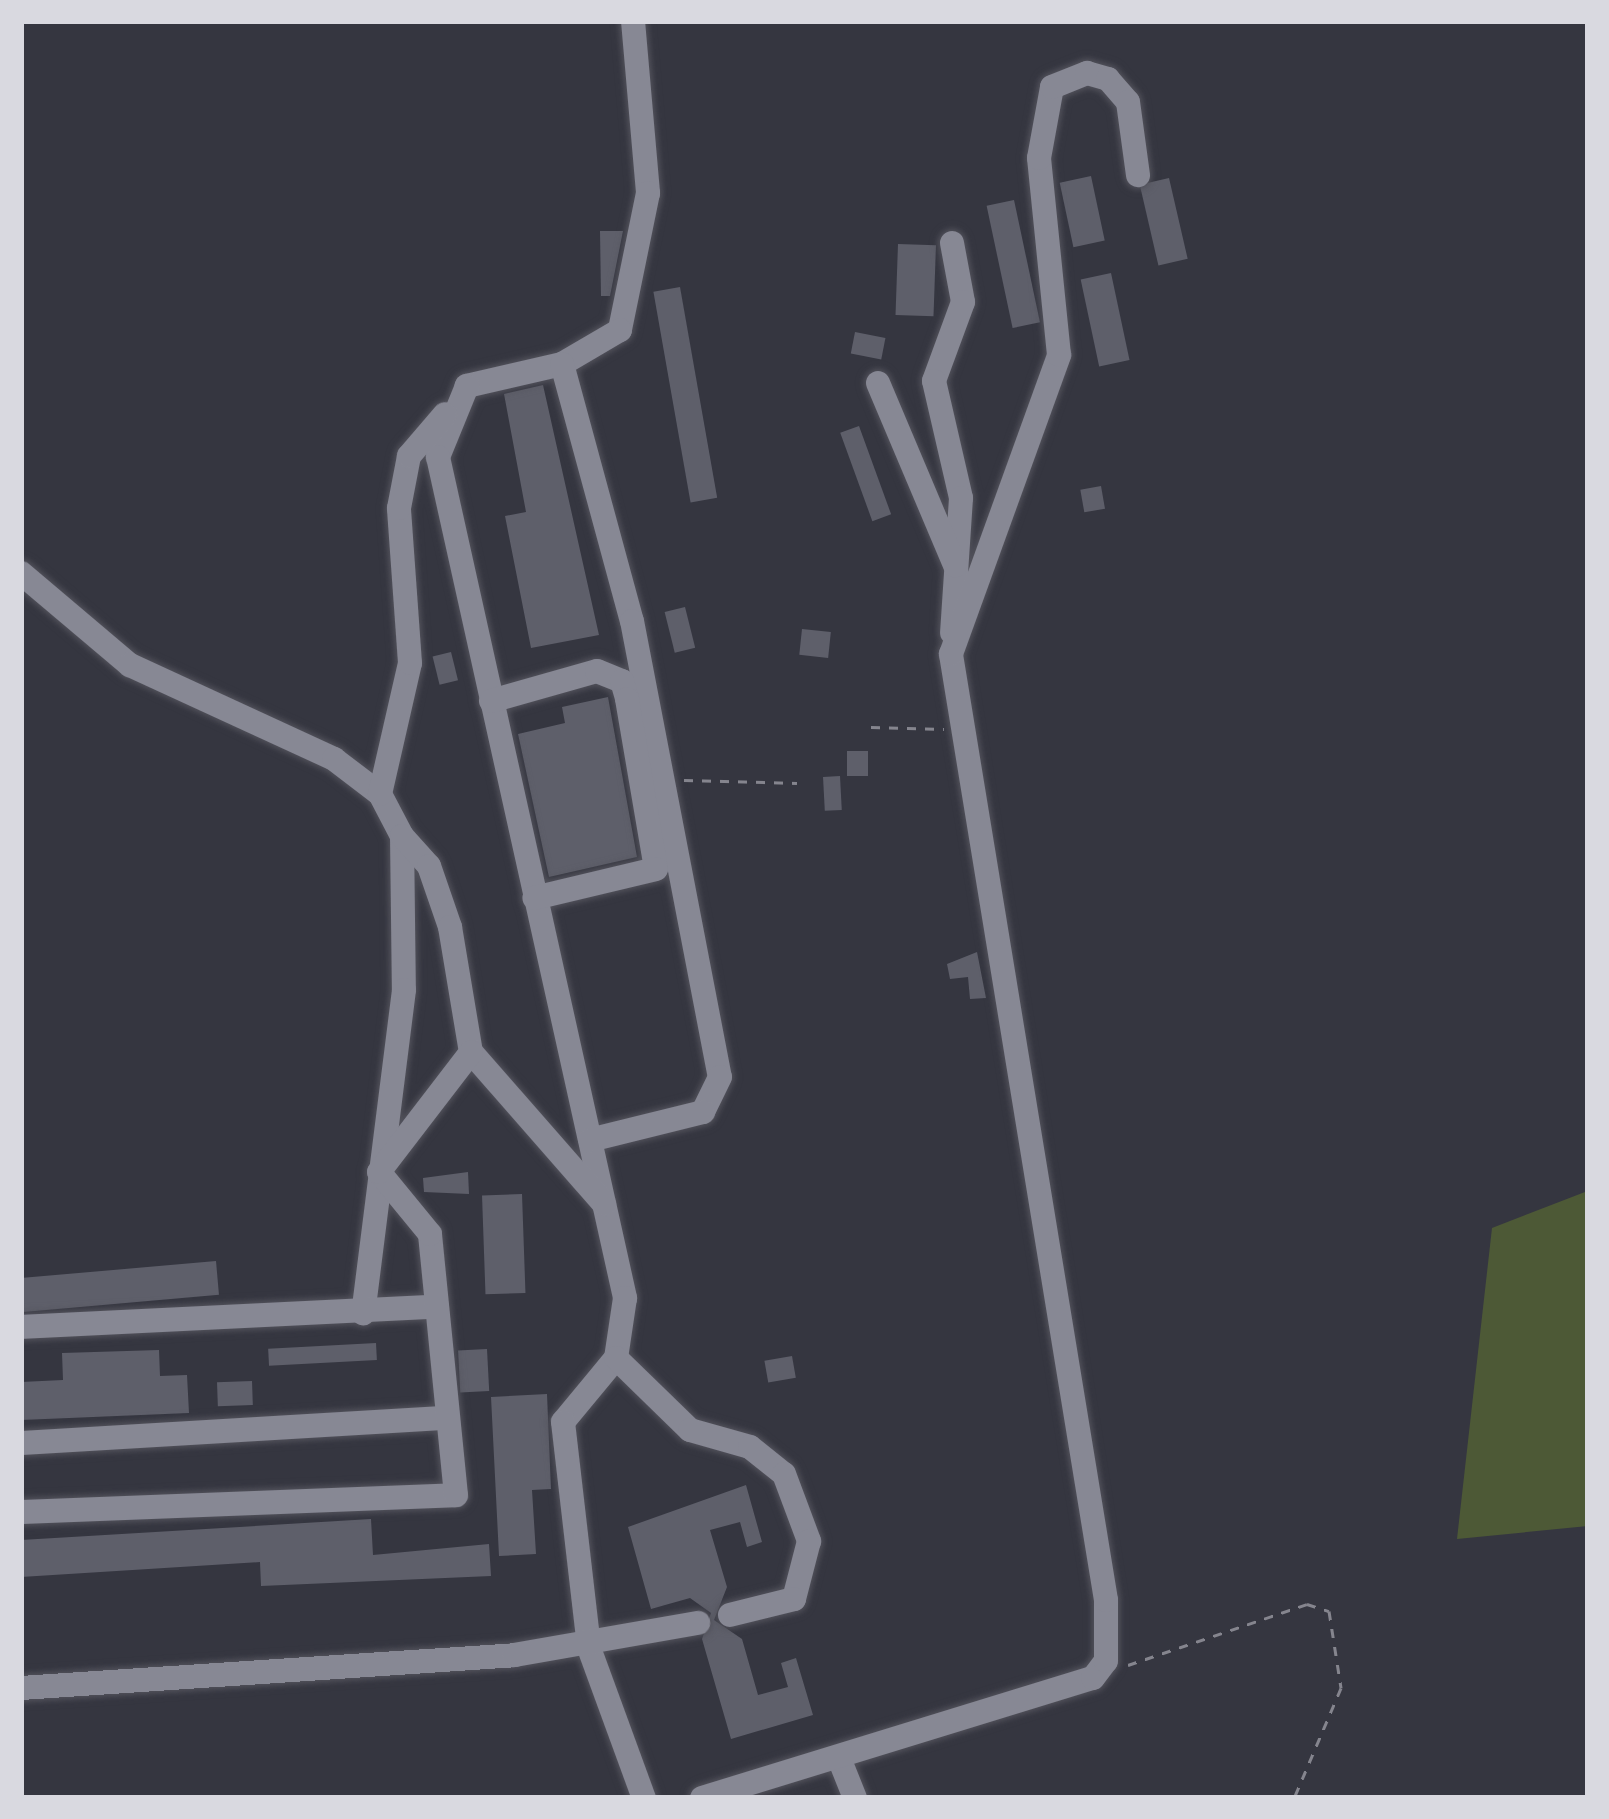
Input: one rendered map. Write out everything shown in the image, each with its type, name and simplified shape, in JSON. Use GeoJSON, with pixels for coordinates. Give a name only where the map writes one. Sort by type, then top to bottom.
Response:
{"type":"FeatureCollection","features":[{"type":"Feature","properties":{"kind":"lane"},"geometry":{"type":"LineString","coordinates":[[380,794],[410,663],[405,473],[429,425],[452,409],[485,374],[562,364],[620,330],[636,292],[648,193],[633,21]]}},
{"type":"Feature","properties":{"kind":"lane"},"geometry":{"type":"LineString","coordinates":[[951,654],[1059,356],[1039,158],[1052,87],[1087,73],[1108,79],[1128,102],[1138,176]]}},
{"type":"Feature","properties":{"kind":"lane"},"geometry":{"type":"LineString","coordinates":[[702,1798],[1093,1678],[1106,1661],[1106,1600],[958,730],[951,654],[961,498],[934,380],[963,302],[952,243]]}},
{"type":"Feature","properties":{"kind":"lane"},"geometry":{"type":"LineString","coordinates":[[562,364],[664,780],[720,1077],[703,1112],[590,1140]]}},
{"type":"Feature","properties":{"kind":"lane"},"geometry":{"type":"LineString","coordinates":[[878,383],[956,567]]}},
{"type":"Feature","properties":{"kind":"lane"},"geometry":{"type":"LineString","coordinates":[[452,409],[438,457],[444,507],[626,1298],[616,1358],[563,1422],[589,1648],[644,1798]]}},
{"type":"Feature","properties":{"kind":"lane"},"geometry":{"type":"LineString","coordinates":[[21,573],[130,665],[256,717],[380,794],[402,836],[429,866],[450,927],[471,1052],[604,1204]]}},
{"type":"Feature","properties":{"kind":"lane"},"geometry":{"type":"LineString","coordinates":[[491,701],[597,670],[622,681],[627,699],[656,869],[534,898]]}},
{"type":"Feature","properties":{"kind":"lane"},"geometry":{"type":"LineString","coordinates":[[363,1313],[404,990],[402,836]]}},
{"type":"Feature","properties":{"kind":"lane"},"geometry":{"type":"LineString","coordinates":[[380,1172],[471,1052]]}},
{"type":"Feature","properties":{"kind":"lane"},"geometry":{"type":"LineString","coordinates":[[21,1512],[456,1495],[430,1234],[380,1172]]}},
{"type":"Feature","properties":{"kind":"lane"},"geometry":{"type":"LineString","coordinates":[[21,1327],[436,1307]]}},
{"type":"Feature","properties":{"kind":"lane"},"geometry":{"type":"LineString","coordinates":[[616,1358],[690,1430],[750,1447],[784,1474],[809,1541],[794,1600],[730,1615]]}},
{"type":"Feature","properties":{"kind":"lane"},"geometry":{"type":"LineString","coordinates":[[21,1443],[447,1418]]}},
{"type":"Feature","properties":{"kind":"lane"},"geometry":{"type":"LineString","coordinates":[[21,1688],[589,1648],[698,1623]]}},
{"type":"Feature","properties":{"kind":"lane"},"geometry":{"type":"LineString","coordinates":[[839,1758],[855,1798]]}},
{"type":"Feature","properties":{"kind":"path"},"geometry":{"type":"LineString","coordinates":[[871,727],[958,730]]}},
{"type":"Feature","properties":{"kind":"path"},"geometry":{"type":"LineString","coordinates":[[664,780],[797,782]]}},
{"type":"Feature","properties":{"kind":"path"},"geometry":{"type":"LineString","coordinates":[[1093,1678],[1307,1604],[1329,1611],[1341,1688],[1294,1798]]}},
{"type":"Feature","properties":{"kind":"green space"},"geometry":{"type":"Polygon","coordinates":[[[1585,1192],[1588,1526],[1457,1539],[1492,1228],[1585,1192]]]}},
{"type":"Feature","properties":{"kind":"building"},"geometry":{"type":"Polygon","coordinates":[[[1091,176],[1105,241],[1073,247],[1060,183],[1091,176]]]}},
{"type":"Feature","properties":{"kind":"building"},"geometry":{"type":"Polygon","coordinates":[[[1169,178],[1188,259],[1158,266],[1140,185],[1169,178]]]}},
{"type":"Feature","properties":{"kind":"building"},"geometry":{"type":"Polygon","coordinates":[[[1014,200],[1040,322],[1013,328],[987,206],[1014,200]]]}},
{"type":"Feature","properties":{"kind":"building"},"geometry":{"type":"Polygon","coordinates":[[[600,231],[623,231],[610,296],[601,296],[600,231]]]}},
{"type":"Feature","properties":{"kind":"building"},"geometry":{"type":"Polygon","coordinates":[[[898,244],[936,245],[933,316],[896,315],[898,244]]]}},
{"type":"Feature","properties":{"kind":"building"},"geometry":{"type":"Polygon","coordinates":[[[1111,273],[1130,360],[1099,367],[1081,279],[1111,273]]]}},
{"type":"Feature","properties":{"kind":"building"},"geometry":{"type":"Polygon","coordinates":[[[680,287],[717,498],[691,502],[653,292],[680,287]]]}},
{"type":"Feature","properties":{"kind":"building"},"geometry":{"type":"Polygon","coordinates":[[[855,332],[885,338],[881,360],[851,354],[855,332]]]}},
{"type":"Feature","properties":{"kind":"building"},"geometry":{"type":"Polygon","coordinates":[[[543,385],[599,635],[531,648],[505,516],[526,512],[504,394],[543,385]]]}},
{"type":"Feature","properties":{"kind":"building"},"geometry":{"type":"Polygon","coordinates":[[[859,426],[891,514],[872,521],[840,433],[859,426]]]}},
{"type":"Feature","properties":{"kind":"building"},"geometry":{"type":"Polygon","coordinates":[[[1101,486],[1105,509],[1084,512],[1080,490],[1101,486]]]}},
{"type":"Feature","properties":{"kind":"building"},"geometry":{"type":"Polygon","coordinates":[[[685,607],[695,648],[675,653],[665,612],[685,607]]]}},
{"type":"Feature","properties":{"kind":"building"},"geometry":{"type":"Polygon","coordinates":[[[802,629],[831,632],[828,658],[799,655],[802,629]]]}},
{"type":"Feature","properties":{"kind":"building"},"geometry":{"type":"Polygon","coordinates":[[[451,652],[458,680],[440,685],[433,657],[451,652]]]}},
{"type":"Feature","properties":{"kind":"building"},"geometry":{"type":"Polygon","coordinates":[[[608,697],[637,857],[549,877],[518,734],[565,723],[562,707],[608,697]]]}},
{"type":"Feature","properties":{"kind":"building"},"geometry":{"type":"Polygon","coordinates":[[[847,751],[868,751],[868,776],[847,776],[847,751]]]}},
{"type":"Feature","properties":{"kind":"building"},"geometry":{"type":"Polygon","coordinates":[[[840,776],[842,810],[825,811],[823,777],[840,776]]]}},
{"type":"Feature","properties":{"kind":"building"},"geometry":{"type":"Polygon","coordinates":[[[977,952],[986,998],[970,999],[968,977],[950,979],[947,964],[977,952]]]}},
{"type":"Feature","properties":{"kind":"building"},"geometry":{"type":"Polygon","coordinates":[[[468,1172],[469,1194],[424,1192],[423,1178],[468,1172]]]}},
{"type":"Feature","properties":{"kind":"building"},"geometry":{"type":"Polygon","coordinates":[[[522,1194],[525,1293],[485,1294],[482,1195],[522,1194]]]}},
{"type":"Feature","properties":{"kind":"building"},"geometry":{"type":"Polygon","coordinates":[[[216,1261],[219,1295],[24,1312],[21,1278],[216,1261]]]}},
{"type":"Feature","properties":{"kind":"building"},"geometry":{"type":"Polygon","coordinates":[[[376,1343],[377,1360],[269,1366],[268,1349],[376,1343]]]}},
{"type":"Feature","properties":{"kind":"building"},"geometry":{"type":"Polygon","coordinates":[[[487,1349],[489,1391],[460,1392],[458,1351],[487,1349]]]}},
{"type":"Feature","properties":{"kind":"building"},"geometry":{"type":"Polygon","coordinates":[[[159,1350],[160,1376],[187,1375],[189,1413],[21,1420],[21,1382],[63,1380],[62,1353],[159,1350]]]}},
{"type":"Feature","properties":{"kind":"building"},"geometry":{"type":"Polygon","coordinates":[[[792,1356],[796,1378],[768,1383],[764,1361],[792,1356]]]}},
{"type":"Feature","properties":{"kind":"building"},"geometry":{"type":"Polygon","coordinates":[[[252,1381],[253,1405],[218,1406],[217,1382],[252,1381]]]}},
{"type":"Feature","properties":{"kind":"building"},"geometry":{"type":"Polygon","coordinates":[[[547,1394],[551,1489],[532,1490],[536,1554],[499,1556],[491,1397],[547,1394]]]}},
{"type":"Feature","properties":{"kind":"building"},"geometry":{"type":"Polygon","coordinates":[[[746,1485],[762,1542],[747,1547],[740,1522],[710,1530],[727,1587],[714,1620],[742,1639],[758,1695],[788,1687],[781,1663],[796,1658],[813,1715],[731,1739],[702,1639],[711,1613],[690,1598],[651,1609],[628,1527],[746,1485]]]}},
{"type":"Feature","properties":{"kind":"building"},"geometry":{"type":"Polygon","coordinates":[[[371,1519],[373,1555],[489,1544],[491,1576],[261,1586],[260,1562],[21,1577],[21,1540],[371,1519]]]}}]}
